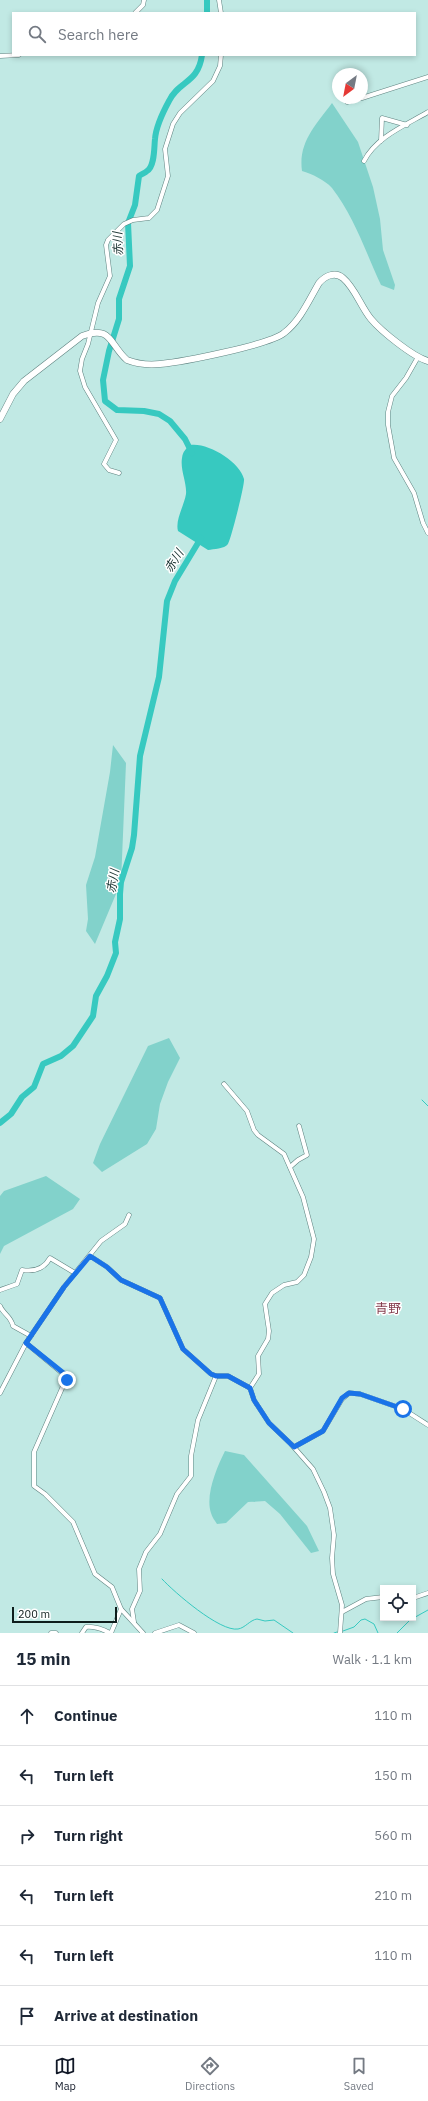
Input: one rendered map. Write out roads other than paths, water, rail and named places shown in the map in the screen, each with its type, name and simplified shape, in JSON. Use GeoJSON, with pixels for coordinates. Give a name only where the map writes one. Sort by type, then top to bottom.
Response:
{"type":"FeatureCollection","features":[{"type":"Feature","properties":{"kind":"street"},"geometry":{"type":"LineString","coordinates":[[136,12],[144,0]]}},
{"type":"Feature","properties":{"kind":"street"},"geometry":{"type":"LineString","coordinates":[[220,0],[221,12]]}},
{"type":"Feature","properties":{"kind":"street"},"geometry":{"type":"LineString","coordinates":[[0,56],[12,55]]}},
{"type":"Feature","properties":{"kind":"street"},"geometry":{"type":"LineString","coordinates":[[119,473],[109,470],[104,464],[116,440],[84,387],[80,371],[98,303],[110,276],[106,248],[108,240],[124,224],[133,220],[149,218],[157,210],[168,176],[165,149],[173,124],[180,113],[213,81],[220,66],[221,56]]}},
{"type":"Feature","properties":{"kind":"street"},"geometry":{"type":"LineString","coordinates":[[368,96],[428,77]]}},
{"type":"Feature","properties":{"kind":"street"},"geometry":{"type":"LineString","coordinates":[[364,161],[369,150],[428,112]]}},
{"type":"Feature","properties":{"kind":"street"},"geometry":{"type":"LineString","coordinates":[[381,141],[382,118],[407,125]]}},
{"type":"Feature","properties":{"kind":"street"},"geometry":{"type":"LineString","coordinates":[[0,418],[13,394],[24,380],[78,339],[89,333],[97,332],[106,335],[126,360],[146,364],[168,363],[265,342],[283,334],[290,328],[319,283],[324,277],[332,274],[343,277],[371,318],[418,357],[428,361]]}},
{"type":"Feature","properties":{"kind":"street"},"geometry":{"type":"LineString","coordinates":[[418,357],[406,378],[392,396],[388,412],[388,425],[394,458],[414,493],[423,523],[428,533]]}},
{"type":"Feature","properties":{"kind":"street"},"geometry":{"type":"LineString","coordinates":[[224,1084],[247,1111],[254,1130],[281,1151],[290,1167],[302,1197],[313,1235],[311,1257],[308,1269],[300,1280],[284,1285],[268,1298],[266,1304],[269,1331],[268,1339],[258,1356],[259,1374],[250,1388]]}},
{"type":"Feature","properties":{"kind":"street"},"geometry":{"type":"LineString","coordinates":[[290,1167],[307,1155],[299,1126]]}},
{"type":"Feature","properties":{"kind":"street"},"geometry":{"type":"LineString","coordinates":[[0,1393],[26,1343],[75,1273],[101,1242],[125,1224],[129,1215]]}},
{"type":"Feature","properties":{"kind":"street"},"geometry":{"type":"LineString","coordinates":[[90,1256],[107,1267],[121,1280],[160,1298],[183,1349],[216,1376],[228,1376],[250,1388],[254,1400],[269,1423],[294,1447],[313,1470],[330,1508],[334,1540],[332,1566],[342,1599],[342,1612],[339,1624],[340,1633]]}},
{"type":"Feature","properties":{"kind":"street"},"geometry":{"type":"LineString","coordinates":[[0,1290],[18,1284],[22,1270],[30,1271],[41,1268],[46,1265],[50,1258],[75,1273]]}},
{"type":"Feature","properties":{"kind":"street"},"geometry":{"type":"LineString","coordinates":[[0,1306],[2,1312],[12,1320],[13,1326],[31,1336]]}},
{"type":"Feature","properties":{"kind":"street"},"geometry":{"type":"LineString","coordinates":[[26,1343],[67,1377],[34,1452],[34,1486],[45,1494],[73,1522],[95,1574],[112,1587],[121,1609],[143,1633]]}},
{"type":"Feature","properties":{"kind":"street"},"geometry":{"type":"LineString","coordinates":[[134,1622],[132,1609],[140,1591],[139,1569],[146,1552],[160,1534],[177,1494],[191,1476],[192,1456],[198,1420],[216,1376]]}},
{"type":"Feature","properties":{"kind":"street"},"geometry":{"type":"LineString","coordinates":[[294,1447],[323,1431],[342,1398],[349,1393],[360,1394],[403,1409],[428,1425]]}},
{"type":"Feature","properties":{"kind":"street"},"geometry":{"type":"LineString","coordinates":[[416,1597],[428,1593]]}},
{"type":"Feature","properties":{"kind":"street"},"geometry":{"type":"LineString","coordinates":[[342,1612],[366,1600],[380,1598]]}},
{"type":"Feature","properties":{"kind":"street"},"geometry":{"type":"LineString","coordinates":[[82,1633],[89,1627],[101,1628],[110,1633],[121,1609]]}},
{"type":"Feature","properties":{"kind":"street"},"geometry":{"type":"LineString","coordinates":[[156,1633],[179,1625],[194,1633]]}},
{"type":"Feature","properties":{"kind":"street"},"geometry":{"type":"LineString","coordinates":[[51,1633],[56,1633]]}},
{"type":"Feature","properties":{"kind":"waterway","name":"赤川"},"geometry":{"type":"LineString","coordinates":[[207,0],[207,12]]}},
{"type":"Feature","properties":{"kind":"waterway","name":"赤川"},"geometry":{"type":"LineString","coordinates":[[192,453],[185,439],[170,421],[159,414],[144,411],[117,410],[105,401],[103,380],[109,351],[119,319],[119,299],[130,266],[128,223],[135,205],[139,176],[150,169],[154,156],[157,130],[167,105],[173,94],[197,71],[202,56]]}},
{"type":"Feature","properties":{"kind":"waterway","name":"赤川"},"geometry":{"type":"LineString","coordinates":[[0,1123],[11,1114],[22,1097],[34,1087],[43,1064],[61,1056],[73,1046],[93,1016],[96,996],[107,976],[116,953],[115,942],[120,919],[121,882],[132,848],[140,756],[159,677],[167,601],[175,581],[201,538]]}},
{"type":"Feature","properties":{"kind":"waterway"},"geometry":{"type":"LineString","coordinates":[[422,1100],[428,1106]]}},
{"type":"Feature","properties":{"kind":"waterway"},"geometry":{"type":"LineString","coordinates":[[162,1579],[176,1593],[209,1618],[220,1624],[238,1629],[257,1619],[265,1621],[274,1620],[293,1633]]}},
{"type":"Feature","properties":{"kind":"waterway"},"geometry":{"type":"LineString","coordinates":[[397,1633],[410,1620],[428,1610]]}},
{"type":"Feature","properties":{"kind":"waterway"},"geometry":{"type":"LineString","coordinates":[[343,1631],[354,1627],[361,1620],[365,1619],[374,1624],[378,1633]]}},
{"type":"Feature","properties":{"kind":"district","name":"青野"},"geometry":{"type":"Point","coordinates":[388,1308]}}]}
